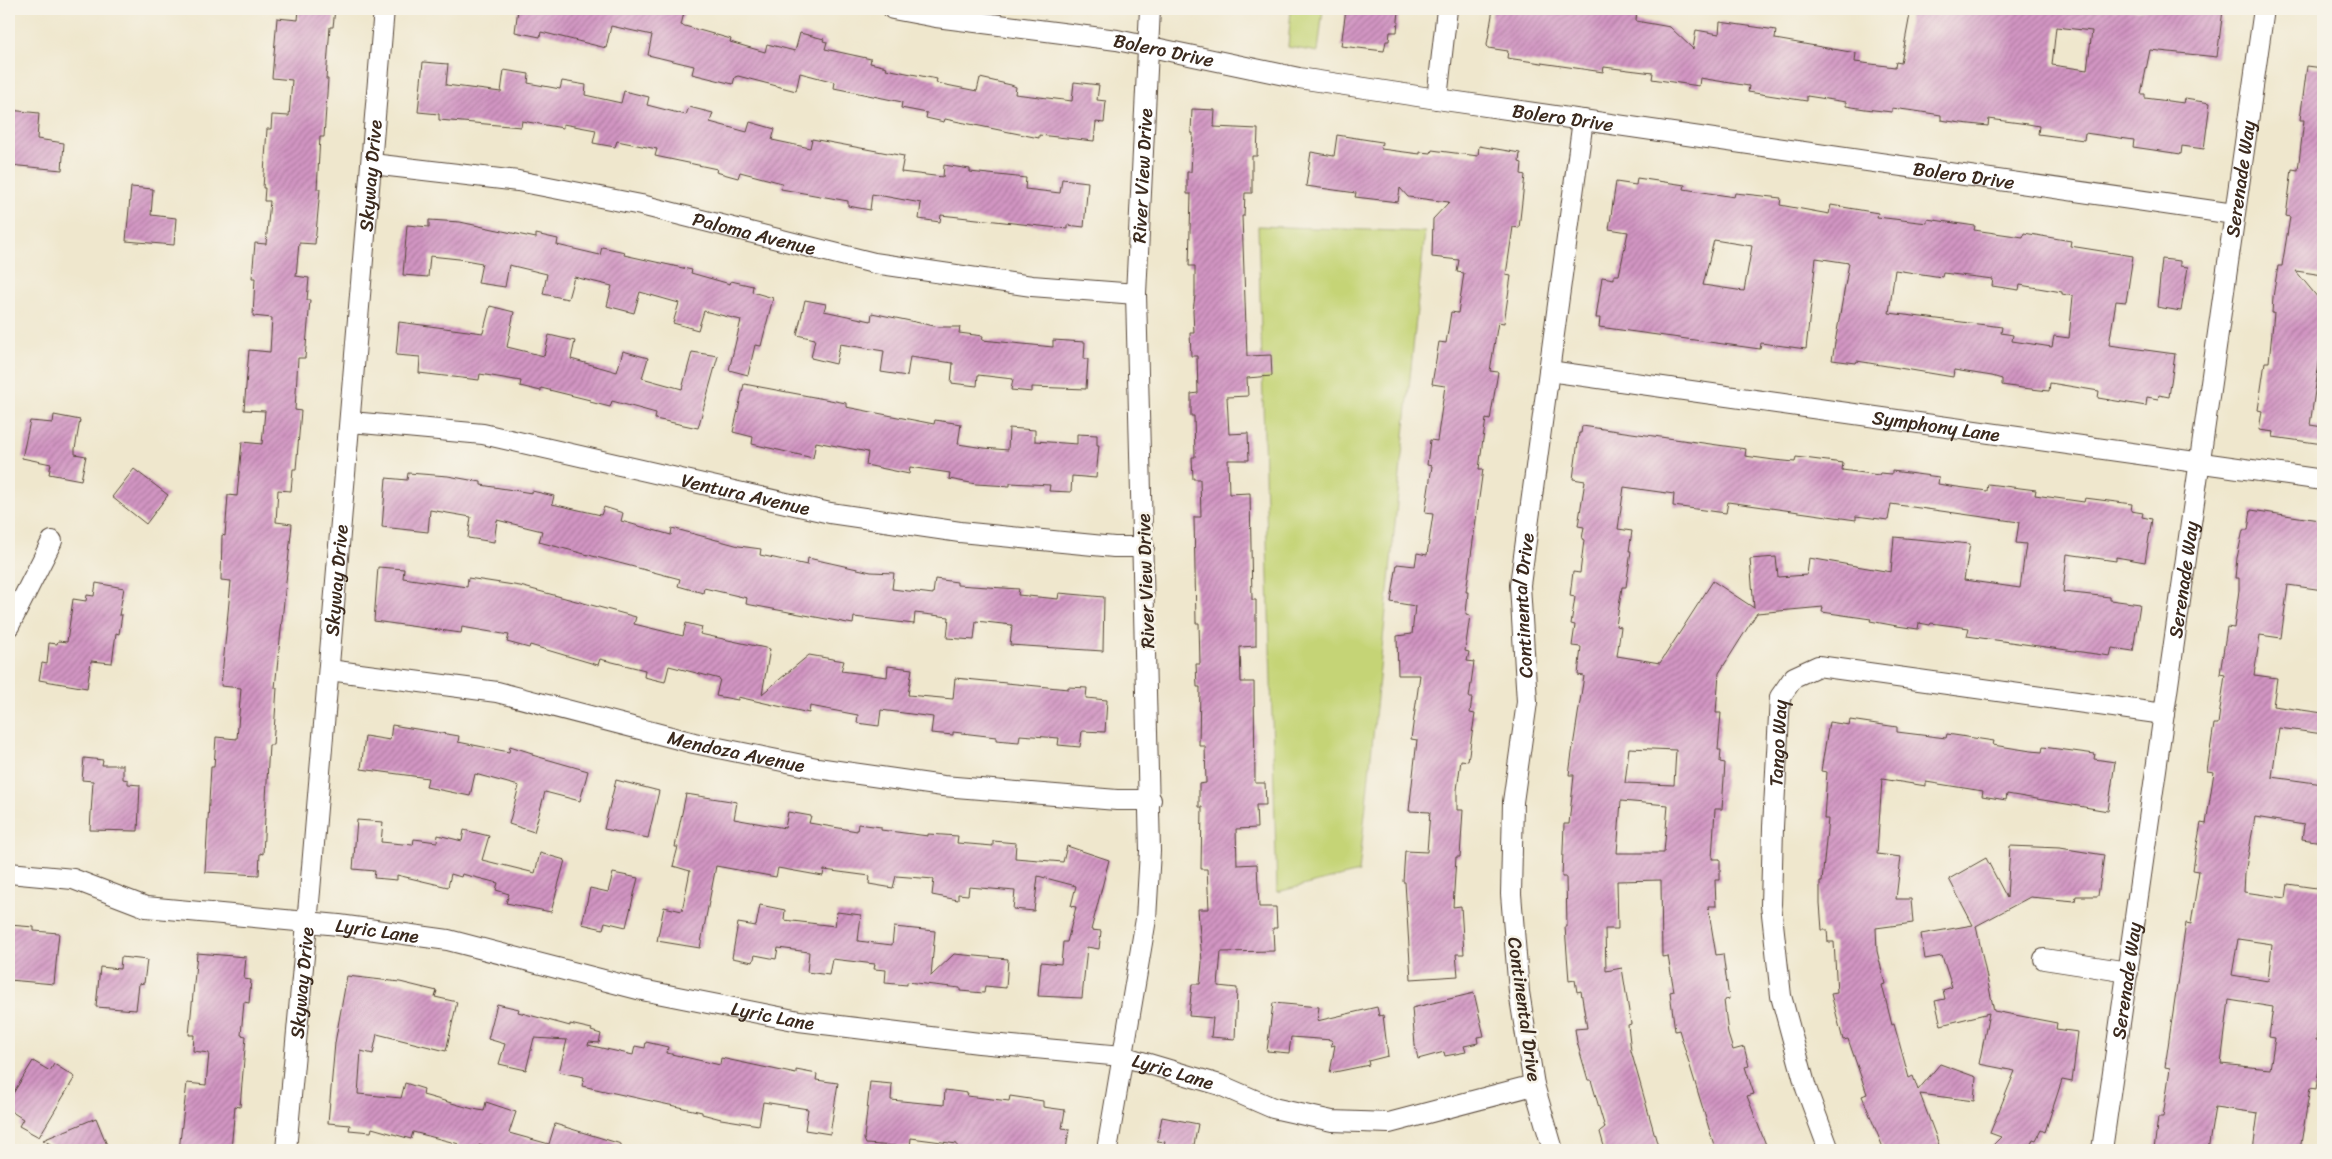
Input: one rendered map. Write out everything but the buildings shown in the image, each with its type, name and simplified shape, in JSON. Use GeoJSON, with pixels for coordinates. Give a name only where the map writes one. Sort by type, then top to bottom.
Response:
{"type":"FeatureCollection","features":[{"type":"Feature","properties":{"kind":"street","name":"Skyway Drive"},"geometry":{"type":"LineString","coordinates":[[286,1150],[308,922],[384,9]]}},
{"type":"Feature","properties":{"kind":"street","name":"Bolero Drive"},"geometry":{"type":"LineString","coordinates":[[894,9],[936,17],[1117,40],[1300,78],[1437,99],[2234,214]]}},
{"type":"Feature","properties":{"kind":"street","name":"River View Drive"},"geometry":{"type":"LineString","coordinates":[[1107,1150],[1146,919],[1150,851],[1144,547],[1136,294],[1150,9]]}},
{"type":"Feature","properties":{"kind":"street"},"geometry":{"type":"LineString","coordinates":[[1437,99],[1447,9]]}},
{"type":"Feature","properties":{"kind":"street","name":"Serenade Way"},"geometry":{"type":"LineString","coordinates":[[2102,1150],[2264,9]]}},
{"type":"Feature","properties":{"kind":"street","name":"Continental Drive"},"geometry":{"type":"LineString","coordinates":[[1553,1150],[1534,1086],[1519,992],[1511,894],[1514,802],[1527,702],[1520,585],[1584,120]]}},
{"type":"Feature","properties":{"kind":"street","name":"Paloma Avenue"},"geometry":{"type":"LineString","coordinates":[[372,164],[518,181],[641,205],[874,263],[1032,286],[1136,294]]}},
{"type":"Feature","properties":{"kind":"street","name":"Symphony Lane"},"geometry":{"type":"LineString","coordinates":[[1549,371],[2323,480]]}},
{"type":"Feature","properties":{"kind":"street","name":"Ventura Avenue"},"geometry":{"type":"LineString","coordinates":[[350,422],[483,434],[830,513],[960,532],[1114,547],[1144,547]]}},
{"type":"Feature","properties":{"kind":"street"},"geometry":{"type":"LineString","coordinates":[[9,626],[52,541]]}},
{"type":"Feature","properties":{"kind":"street","name":"Tango Way"},"geometry":{"type":"LineString","coordinates":[[1829,1150],[1806,1088],[1781,996],[1771,905],[1780,697],[1794,677],[1818,666],[2164,714]]}},
{"type":"Feature","properties":{"kind":"street","name":"Mendoza Avenue"},"geometry":{"type":"LineString","coordinates":[[329,670],[497,692],[694,743],[817,768],[943,786],[1117,800],[1150,800]]}},
{"type":"Feature","properties":{"kind":"street","name":"Lyric Lane"},"geometry":{"type":"LineString","coordinates":[[9,873],[74,879],[146,907],[308,922],[448,940],[642,990],[799,1021],[979,1043],[1122,1056],[1220,1085],[1273,1108],[1332,1121],[1389,1123],[1534,1086]]}},
{"type":"Feature","properties":{"kind":"street"},"geometry":{"type":"LineString","coordinates":[[2044,958],[2128,972]]}},
{"type":"Feature","properties":{"kind":"green space"},"geometry":{"type":"Polygon","coordinates":[[[1291,9],[1323,9],[1318,52],[1288,47],[1291,9]]]}},
{"type":"Feature","properties":{"kind":"green space"},"geometry":{"type":"Polygon","coordinates":[[[1258,226],[1425,232],[1359,872],[1277,892],[1258,226]]]}}]}
